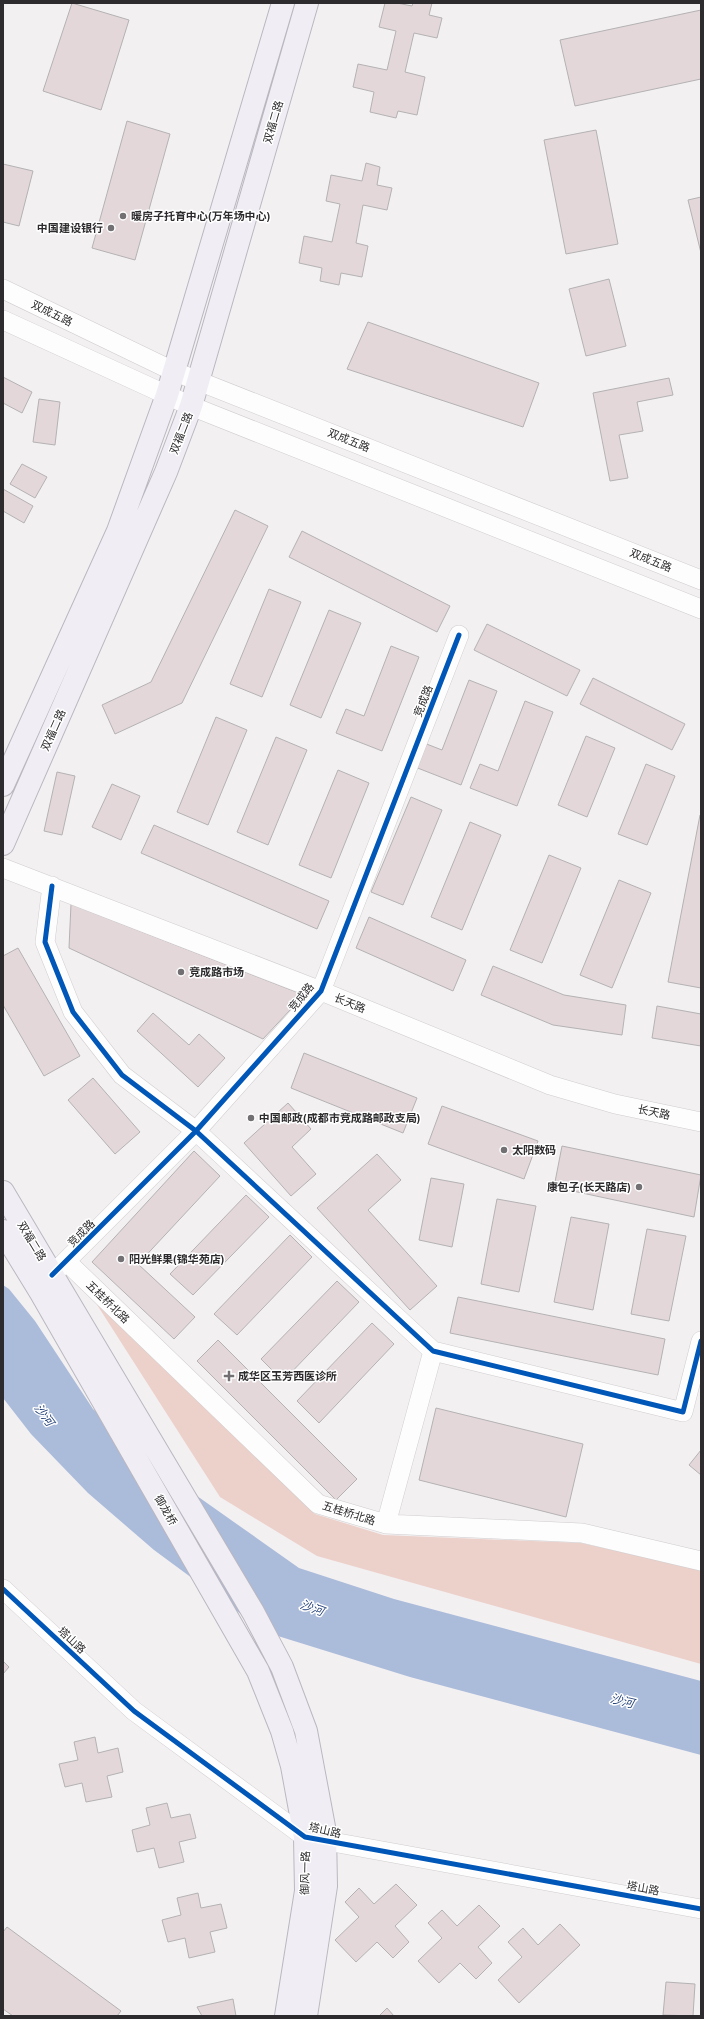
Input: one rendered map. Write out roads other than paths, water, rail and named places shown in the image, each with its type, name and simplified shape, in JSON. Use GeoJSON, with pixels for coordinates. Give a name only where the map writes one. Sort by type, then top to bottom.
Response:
{"type":"FeatureCollection","features":[{"type":"Feature","properties":{"kind":"main road","name":"双福二路"},"geometry":{"type":"LineString","coordinates":[[3,785],[118,532],[167,395],[283,3]]}},
{"type":"Feature","properties":{"kind":"main road","name":"双福二路"},"geometry":{"type":"LineString","coordinates":[[3,844],[166,472],[191,406],[200,381],[308,3]]}},
{"type":"Feature","properties":{"kind":"main road","name":"双福二路"},"geometry":{"type":"LineString","coordinates":[[3,1192],[60,1269],[86,1330]]}},
{"type":"Feature","properties":{"kind":"main road","name":"双福二路"},"geometry":{"type":"LineString","coordinates":[[3,1231],[41,1293]]}},
{"type":"Feature","properties":{"kind":"main road","name":"御龙桥"},"geometry":{"type":"LineString","coordinates":[[41,1293],[258,1671],[282,1731]]}},
{"type":"Feature","properties":{"kind":"main road","name":"御龙桥"},"geometry":{"type":"LineString","coordinates":[[86,1330],[269,1640],[282,1667],[306,1731]]}},
{"type":"Feature","properties":{"kind":"main road","name":"御风一路"},"geometry":{"type":"LineString","coordinates":[[282,1731],[315,1839],[326,1886],[306,2016]]}},
{"type":"Feature","properties":{"kind":"main road","name":"御风一路"},"geometry":{"type":"LineString","coordinates":[[286,2016],[315,1839],[325,1832],[306,1731]]}},
{"type":"Feature","properties":{"kind":"street","name":"双成五路"},"geometry":{"type":"LineString","coordinates":[[3,289],[173,371],[701,580]]}},
{"type":"Feature","properties":{"kind":"street"},"geometry":{"type":"LineString","coordinates":[[3,320],[191,406],[701,609]]}},
{"type":"Feature","properties":{"kind":"street","name":"竞成路"},"geometry":{"type":"LineString","coordinates":[[60,1269],[196,1131],[321,991],[459,635]]}},
{"type":"Feature","properties":{"kind":"street","name":"长天路"},"geometry":{"type":"LineString","coordinates":[[3,868],[321,991],[550,1085],[615,1104],[701,1122]]}},
{"type":"Feature","properties":{"kind":"street"},"geometry":{"type":"LineString","coordinates":[[52,886],[45,942],[73,1012],[122,1075],[196,1131],[433,1351],[684,1412],[701,1341]]}},
{"type":"Feature","properties":{"kind":"street","name":"五桂桥北路"},"geometry":{"type":"LineString","coordinates":[[60,1269],[318,1504],[386,1524],[582,1533],[701,1561]]}},
{"type":"Feature","properties":{"kind":"street"},"geometry":{"type":"LineString","coordinates":[[386,1524],[433,1351]]}},
{"type":"Feature","properties":{"kind":"street","name":"塔山路"},"geometry":{"type":"LineString","coordinates":[[3,1590],[134,1711],[315,1839],[701,1909]]}},
{"type":"Feature","properties":{"kind":"water","name":"沙河"},"geometry":{"type":"Polygon","coordinates":[[[3,1285],[9,1289],[35,1321],[93,1409],[190,1491],[299,1568],[394,1599],[701,1681],[701,1755],[410,1677],[265,1632],[154,1550],[88,1493],[31,1434],[3,1398],[3,1285]]]}},
{"type":"Feature","properties":{"kind":"place","name":"暖房子托育中心(万年场中心)"},"geometry":{"type":"Point","coordinates":[123,216]}},
{"type":"Feature","properties":{"kind":"place","name":"中国建设银行"},"geometry":{"type":"Point","coordinates":[111,228]}},
{"type":"Feature","properties":{"kind":"place","name":"竞成路市场"},"geometry":{"type":"Point","coordinates":[181,972]}},
{"type":"Feature","properties":{"kind":"place","name":"中国邮政(成都市竞成路邮政支局)"},"geometry":{"type":"Point","coordinates":[251,1118]}},
{"type":"Feature","properties":{"kind":"place","name":"太阳数码"},"geometry":{"type":"Point","coordinates":[504,1150]}},
{"type":"Feature","properties":{"kind":"place","name":"康包子(长天路店)"},"geometry":{"type":"Point","coordinates":[639,1187]}},
{"type":"Feature","properties":{"kind":"place","name":"阳光鲜果(锦华苑店)"},"geometry":{"type":"Point","coordinates":[121,1259]}},
{"type":"Feature","properties":{"kind":"place","name":"成华区玉芳西医诊所"},"geometry":{"type":"Point","coordinates":[229,1376]}}]}
